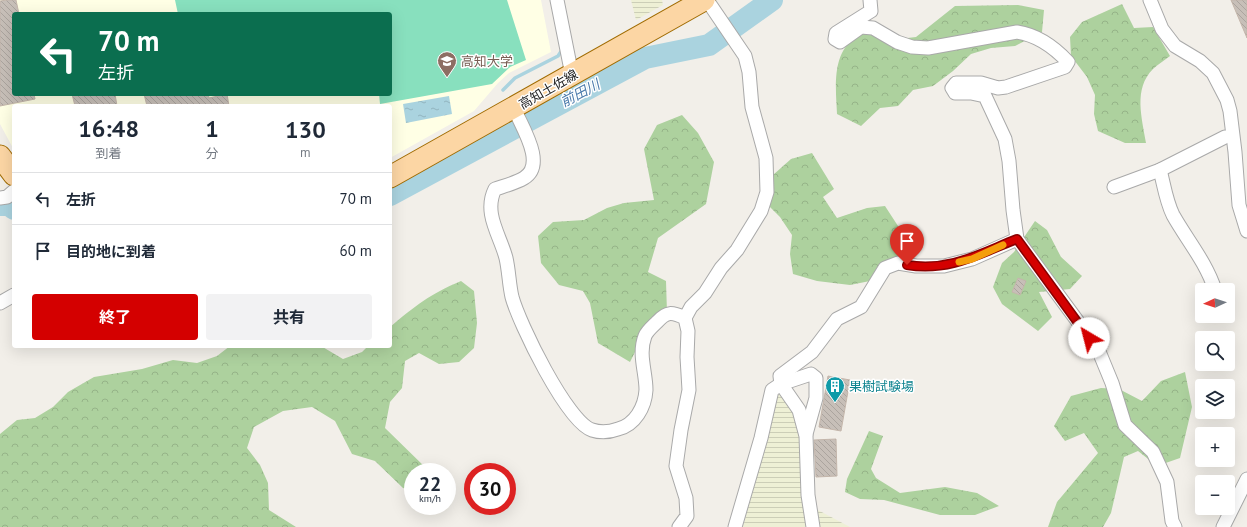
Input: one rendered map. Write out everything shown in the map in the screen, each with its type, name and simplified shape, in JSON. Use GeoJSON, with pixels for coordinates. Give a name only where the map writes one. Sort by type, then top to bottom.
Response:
{"type":"FeatureCollection","features":[{"type":"Feature","properties":{"kind":"main road","name":"高知土佐線"},"geometry":{"type":"LineString","coordinates":[[392,176],[519,120],[572,75],[704,0]]}},
{"type":"Feature","properties":{"kind":"main road"},"geometry":{"type":"LineString","coordinates":[[0,156],[12,172]]}},
{"type":"Feature","properties":{"kind":"street"},"geometry":{"type":"LineString","coordinates":[[557,0],[572,75]]}},
{"type":"Feature","properties":{"kind":"street"},"geometry":{"type":"LineString","coordinates":[[679,527],[686,516],[686,498],[676,466],[680,430],[689,390],[687,357],[688,331],[685,318],[692,307],[705,293],[721,268],[737,250],[761,211],[767,192],[766,158],[752,106],[749,72],[745,56],[707,0]]}},
{"type":"Feature","properties":{"kind":"street"},"geometry":{"type":"LineString","coordinates":[[870,0],[871,11],[836,33],[835,39],[840,42],[847,39],[861,27],[874,28],[897,42],[912,47],[928,48],[1017,32],[1031,34],[1058,51],[1068,62],[1064,67],[1006,87],[998,88],[980,83],[956,83],[952,88],[955,93],[970,93],[985,96],[990,105],[1005,139],[1017,239],[1098,350],[1112,384],[1125,426],[1153,452],[1167,482],[1172,521],[1175,527]]}},
{"type":"Feature","properties":{"kind":"street"},"geometry":{"type":"LineString","coordinates":[[1150,0],[1162,29],[1175,46],[1200,61],[1213,73],[1230,110],[1235,152],[1243,182],[1239,205],[1247,231]]}},
{"type":"Feature","properties":{"kind":"street"},"geometry":{"type":"LineString","coordinates":[[1230,110],[1226,116],[1225,136],[1229,147],[1235,152]]}},
{"type":"Feature","properties":{"kind":"street"},"geometry":{"type":"LineString","coordinates":[[519,120],[533,150],[534,166],[525,178],[495,189],[491,197],[490,207],[493,224],[506,258],[512,297],[522,325],[551,379],[575,417],[591,430],[608,432],[626,427],[638,415],[646,391],[642,354],[646,335],[664,314],[673,312],[685,318]]}},
{"type":"Feature","properties":{"kind":"street"},"geometry":{"type":"LineString","coordinates":[[1114,187],[1160,170],[1225,136]]}},
{"type":"Feature","properties":{"kind":"street"},"geometry":{"type":"LineString","coordinates":[[1160,170],[1165,192],[1173,213],[1209,272],[1213,283]]}},
{"type":"Feature","properties":{"kind":"street"},"geometry":{"type":"LineString","coordinates":[[0,198],[7,197],[12,193]]}},
{"type":"Feature","properties":{"kind":"street"},"geometry":{"type":"LineString","coordinates":[[813,527],[808,495],[806,436],[799,410],[781,384],[780,376],[812,352],[837,319],[861,307],[885,268],[898,263],[916,266],[944,266],[972,259],[1017,239]]}},
{"type":"Feature","properties":{"kind":"street"},"geometry":{"type":"LineString","coordinates":[[0,303],[12,296]]}},
{"type":"Feature","properties":{"kind":"street"},"geometry":{"type":"LineString","coordinates":[[735,527],[761,438],[772,390],[781,384],[811,374],[816,378],[816,398],[806,436]]}},
{"type":"Feature","properties":{"kind":"street"},"geometry":{"type":"LineString","coordinates":[[1223,527],[1247,479]]}},
{"type":"Feature","properties":{"kind":"shaded area","name":"高知大学"},"geometry":{"type":"Polygon","coordinates":[[[0,0],[541,0],[551,52],[509,73],[498,83],[474,111],[392,157],[392,104],[12,104],[12,146],[0,124],[0,0]]]}},
{"type":"Feature","properties":{"kind":"shaded area"},"geometry":{"type":"Polygon","coordinates":[[[631,0],[662,0],[663,5],[636,20],[631,0]]]}},
{"type":"Feature","properties":{"kind":"shaded area"},"geometry":{"type":"Polygon","coordinates":[[[776,392],[782,392],[796,413],[803,436],[810,527],[743,527],[776,392]]]}},
{"type":"Feature","properties":{"kind":"shaded area"},"geometry":{"type":"Polygon","coordinates":[[[816,509],[850,527],[817,527],[816,509]]]}},
{"type":"Feature","properties":{"kind":"green space"},"geometry":{"type":"Polygon","coordinates":[[[175,0],[507,0],[526,60],[510,67],[492,84],[380,104],[379,96],[392,96],[392,12],[178,12],[175,0]]]}},
{"type":"Feature","properties":{"kind":"green space"},"geometry":{"type":"Polygon","coordinates":[[[1122,4],[1134,28],[1153,27],[1170,56],[1153,69],[1143,85],[1140,104],[1146,143],[1125,143],[1098,131],[1094,114],[1095,95],[1087,77],[1071,56],[1070,37],[1082,22],[1122,4]]]}},
{"type":"Feature","properties":{"kind":"green space"},"geometry":{"type":"Polygon","coordinates":[[[1018,5],[1044,10],[1042,32],[1015,46],[991,48],[971,54],[953,71],[933,86],[913,90],[898,106],[880,108],[861,126],[837,114],[836,84],[838,63],[847,45],[855,38],[878,29],[899,39],[916,37],[955,6],[1018,5]]]}},
{"type":"Feature","properties":{"kind":"green space"},"geometry":{"type":"Polygon","coordinates":[[[682,115],[698,133],[714,162],[706,204],[658,238],[648,272],[666,281],[667,313],[646,330],[630,362],[598,343],[590,303],[583,291],[559,285],[541,263],[538,236],[553,222],[584,220],[607,208],[624,203],[654,200],[644,149],[657,125],[682,115]]]}},
{"type":"Feature","properties":{"kind":"green space"},"geometry":{"type":"Polygon","coordinates":[[[812,153],[834,189],[823,197],[837,218],[867,208],[885,206],[911,246],[880,279],[850,285],[817,281],[793,274],[790,254],[792,235],[780,217],[766,203],[773,175],[791,159],[812,153]]]}},
{"type":"Feature","properties":{"kind":"green space"},"geometry":{"type":"Polygon","coordinates":[[[1035,221],[1047,230],[1061,257],[1082,276],[1070,289],[1039,292],[1052,317],[1038,331],[1002,304],[993,287],[1002,263],[1014,252],[1035,221]]]}},
{"type":"Feature","properties":{"kind":"green space"},"geometry":{"type":"Polygon","coordinates":[[[461,281],[474,291],[477,323],[474,348],[459,362],[439,364],[419,353],[405,361],[402,388],[390,402],[385,428],[421,463],[404,463],[404,488],[375,461],[352,454],[335,421],[312,407],[283,411],[254,427],[247,448],[260,465],[268,483],[269,510],[296,527],[0,527],[0,434],[17,420],[35,418],[53,407],[68,392],[94,377],[142,369],[173,360],[197,363],[217,356],[227,348],[324,348],[343,359],[362,352],[366,348],[392,348],[392,325],[423,301],[461,281]]]}},
{"type":"Feature","properties":{"kind":"green space"},"geometry":{"type":"Polygon","coordinates":[[[1185,372],[1192,407],[1180,458],[1157,466],[1138,451],[1124,457],[1111,513],[1103,527],[1048,527],[1057,502],[1098,453],[1084,433],[1065,441],[1054,426],[1071,396],[1101,388],[1119,389],[1142,401],[1161,381],[1185,372]]]}},
{"type":"Feature","properties":{"kind":"green space"},"geometry":{"type":"Polygon","coordinates":[[[869,431],[883,436],[871,469],[876,478],[900,493],[945,487],[977,493],[999,506],[975,515],[940,515],[884,500],[860,499],[845,492],[847,479],[869,431]]]}},
{"type":"Feature","properties":{"kind":"water"},"geometry":{"type":"Polygon","coordinates":[[[449,96],[452,114],[406,123],[403,104],[449,96]]]}},
{"type":"Feature","properties":{"kind":"building"},"geometry":{"type":"Polygon","coordinates":[[[16,0],[19,12],[12,12],[12,96],[34,96],[35,99],[0,106],[0,1],[16,0]]]}},
{"type":"Feature","properties":{"kind":"building"},"geometry":{"type":"Polygon","coordinates":[[[1231,0],[1247,0],[1247,38],[1231,0]]]}},
{"type":"Feature","properties":{"kind":"building"},"geometry":{"type":"Polygon","coordinates":[[[72,96],[115,96],[117,104],[74,104],[72,96]]]}},
{"type":"Feature","properties":{"kind":"building"},"geometry":{"type":"Polygon","coordinates":[[[144,96],[208,96],[209,98],[227,96],[229,104],[146,104],[144,96]]]}},
{"type":"Feature","properties":{"kind":"building"},"geometry":{"type":"Polygon","coordinates":[[[1018,278],[1026,281],[1020,295],[1012,292],[1018,278]]]}},
{"type":"Feature","properties":{"kind":"building","name":"果樹試験場"},"geometry":{"type":"Polygon","coordinates":[[[828,376],[850,380],[841,431],[819,427],[828,376]]]}},
{"type":"Feature","properties":{"kind":"building"},"geometry":{"type":"Polygon","coordinates":[[[836,439],[837,476],[816,477],[814,440],[836,439]]]}},
{"type":"Feature","properties":{"kind":"waterway","name":"前田川"},"geometry":{"type":"LineString","coordinates":[[392,194],[645,58],[709,45],[772,0]]}},
{"type":"Feature","properties":{"kind":"waterway"},"geometry":{"type":"LineString","coordinates":[[503,90],[515,78],[558,56],[562,50]]}},
{"type":"Feature","properties":{"kind":"waterway","name":"前田川"},"geometry":{"type":"LineString","coordinates":[[0,205],[9,205],[12,207]]}},
{"type":"Feature","properties":{"kind":"slow traffic"},"geometry":{"type":"LineString","coordinates":[[959,262],[972,259],[995,247],[1003,245]]}},
{"type":"Feature","properties":{"kind":"place","name":"高知大学"},"geometry":{"type":"Point","coordinates":[447,78]}},
{"type":"Feature","properties":{"kind":"place","name":"果樹試験場"},"geometry":{"type":"Point","coordinates":[835,403]}},
{"type":"Feature","properties":{"kind":"route"},"geometry":{"type":"LineString","coordinates":[[907,265],[944,266],[972,259],[995,247],[1017,239],[1089,338]]}}]}
